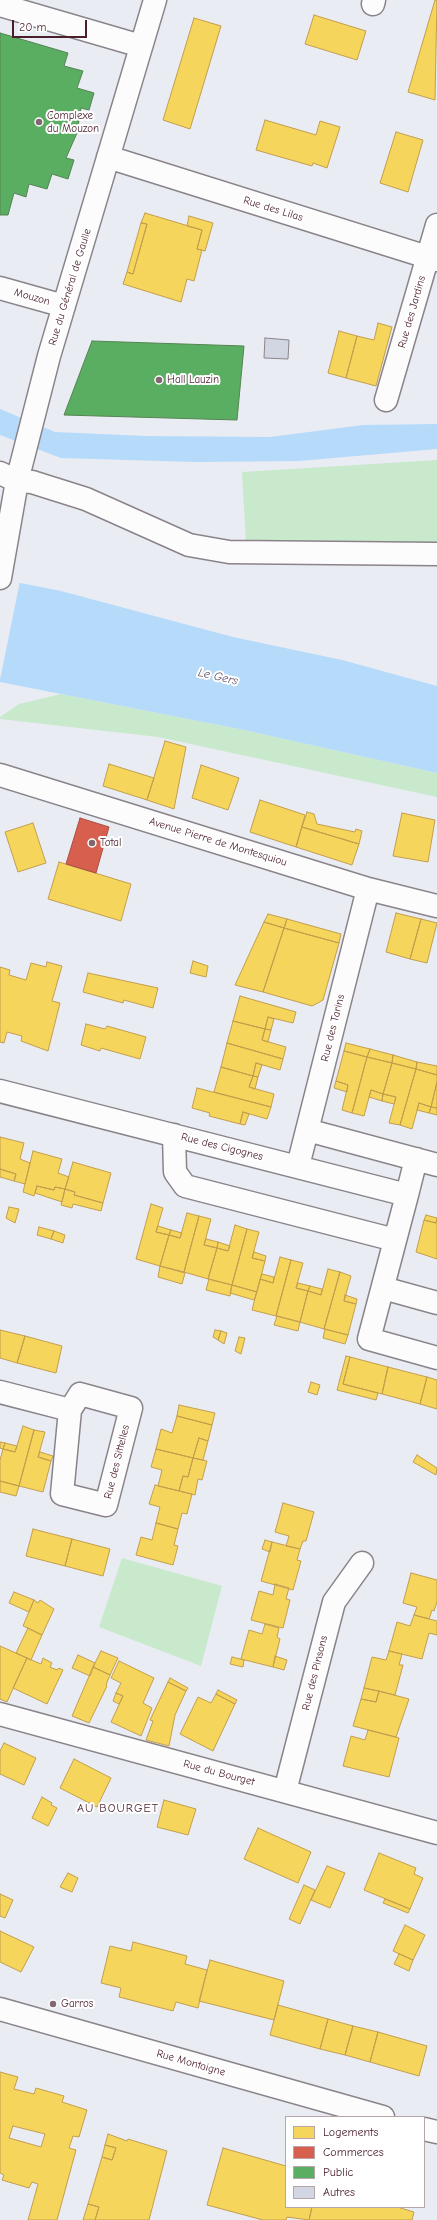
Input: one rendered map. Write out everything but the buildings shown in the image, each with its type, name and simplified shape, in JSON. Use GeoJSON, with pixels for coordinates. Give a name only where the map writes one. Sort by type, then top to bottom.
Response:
{"type":"FeatureCollection","features":[{"type":"Feature","properties":{"kind":"street","name":"Rue du Général de Gaulle"},"geometry":{"type":"LineString","coordinates":[[0,578],[4,557],[13,473],[39,396],[64,306],[155,0]]}},
{"type":"Feature","properties":{"kind":"street"},"geometry":{"type":"LineString","coordinates":[[0,5],[141,46]]}},
{"type":"Feature","properties":{"kind":"street","name":"Rue des Lilas"},"geometry":{"type":"LineString","coordinates":[[108,157],[432,258]]}},
{"type":"Feature","properties":{"kind":"street","name":"Rue des Jardins"},"geometry":{"type":"LineString","coordinates":[[386,400],[432,258],[437,225]]}},
{"type":"Feature","properties":{"kind":"street","name":"Mouzon"},"geometry":{"type":"LineString","coordinates":[[0,288],[64,306]]}},
{"type":"Feature","properties":{"kind":"street"},"geometry":{"type":"LineString","coordinates":[[13,473],[32,482],[86,499],[189,545],[229,552],[437,554]]}},
{"type":"Feature","properties":{"kind":"street","name":"Avenue Pierre de Montesquiou"},"geometry":{"type":"LineString","coordinates":[[0,774],[368,889],[437,906]]}},
{"type":"Feature","properties":{"kind":"street","name":"Rue des Tarins"},"geometry":{"type":"LineString","coordinates":[[298,1166],[368,889]]}},
{"type":"Feature","properties":{"kind":"street","name":"Rue des Cigognes"},"geometry":{"type":"LineString","coordinates":[[0,1091],[407,1195]]}},
{"type":"Feature","properties":{"kind":"street"},"geometry":{"type":"LineString","coordinates":[[308,1130],[437,1165]]}},
{"type":"Feature","properties":{"kind":"street"},"geometry":{"type":"LineString","coordinates":[[174,1135],[176,1172],[185,1186],[395,1240]]}},
{"type":"Feature","properties":{"kind":"street"},"geometry":{"type":"LineString","coordinates":[[416,1159],[369,1339],[437,1358]]}},
{"type":"Feature","properties":{"kind":"street"},"geometry":{"type":"LineString","coordinates":[[383,1288],[437,1303]]}},
{"type":"Feature","properties":{"kind":"street"},"geometry":{"type":"LineString","coordinates":[[0,1392],[70,1410]]}},
{"type":"Feature","properties":{"kind":"street","name":"Rue des Sittelles"},"geometry":{"type":"LineString","coordinates":[[80,1394],[131,1408],[106,1505],[62,1494],[70,1410],[80,1394]]}},
{"type":"Feature","properties":{"kind":"street","name":"Rue des Pinsons"},"geometry":{"type":"LineString","coordinates":[[285,1791],[334,1602],[362,1563]]}},
{"type":"Feature","properties":{"kind":"street","name":"Rue du Bourget"},"geometry":{"type":"LineString","coordinates":[[0,1714],[437,1833]]}},
{"type":"Feature","properties":{"kind":"street","name":"Rue Montaigne"},"geometry":{"type":"LineString","coordinates":[[0,2009],[379,2116]]}},
{"type":"Feature","properties":{"kind":"street"},"geometry":{"type":"LineString","coordinates":[[425,2129],[437,2132]]}},
{"type":"Feature","properties":{"kind":"green space"},"geometry":{"type":"Polygon","coordinates":[[[437,460],[437,545],[246,543],[242,472],[437,460]]]}},
{"type":"Feature","properties":{"kind":"green space"},"geometry":{"type":"Polygon","coordinates":[[[61,694],[244,730],[437,773],[437,797],[158,737],[0,719],[0,717],[19,704],[61,694]]]}},
{"type":"Feature","properties":{"kind":"green space"},"geometry":{"type":"Polygon","coordinates":[[[122,1558],[222,1586],[201,1666],[99,1627],[122,1558]]]}},
{"type":"Feature","properties":{"kind":"water"},"geometry":{"type":"Polygon","coordinates":[[[0,409],[55,432],[145,436],[270,437],[363,425],[437,424],[437,449],[299,461],[195,462],[61,458],[0,435],[0,409]]]}},
{"type":"Feature","properties":{"kind":"water","name":"Le Gers"},"geometry":{"type":"Polygon","coordinates":[[[0,579],[61,591],[233,637],[342,660],[437,686],[437,773],[244,730],[0,682],[0,579]]]}},
{"type":"Feature","properties":{"kind":"pier"},"geometry":{"type":"Polygon","coordinates":[[[0,577],[20,581],[0,680],[0,577]]]}},
{"type":"Feature","properties":{"kind":"place","name":"Complexe du Mouzon"},"geometry":{"type":"Point","coordinates":[39,122]}},
{"type":"Feature","properties":{"kind":"place","name":"Hall Lauzin"},"geometry":{"type":"Point","coordinates":[159,380]}},
{"type":"Feature","properties":{"kind":"place","name":"Total"},"geometry":{"type":"Point","coordinates":[92,843]}},
{"type":"Feature","properties":{"kind":"place","name":"Garros"},"geometry":{"type":"Point","coordinates":[53,2004]}},
{"type":"Feature","properties":{"kind":"district","name":"AU BOURGET"},"geometry":{"type":"Point","coordinates":[118,1809]}}]}
